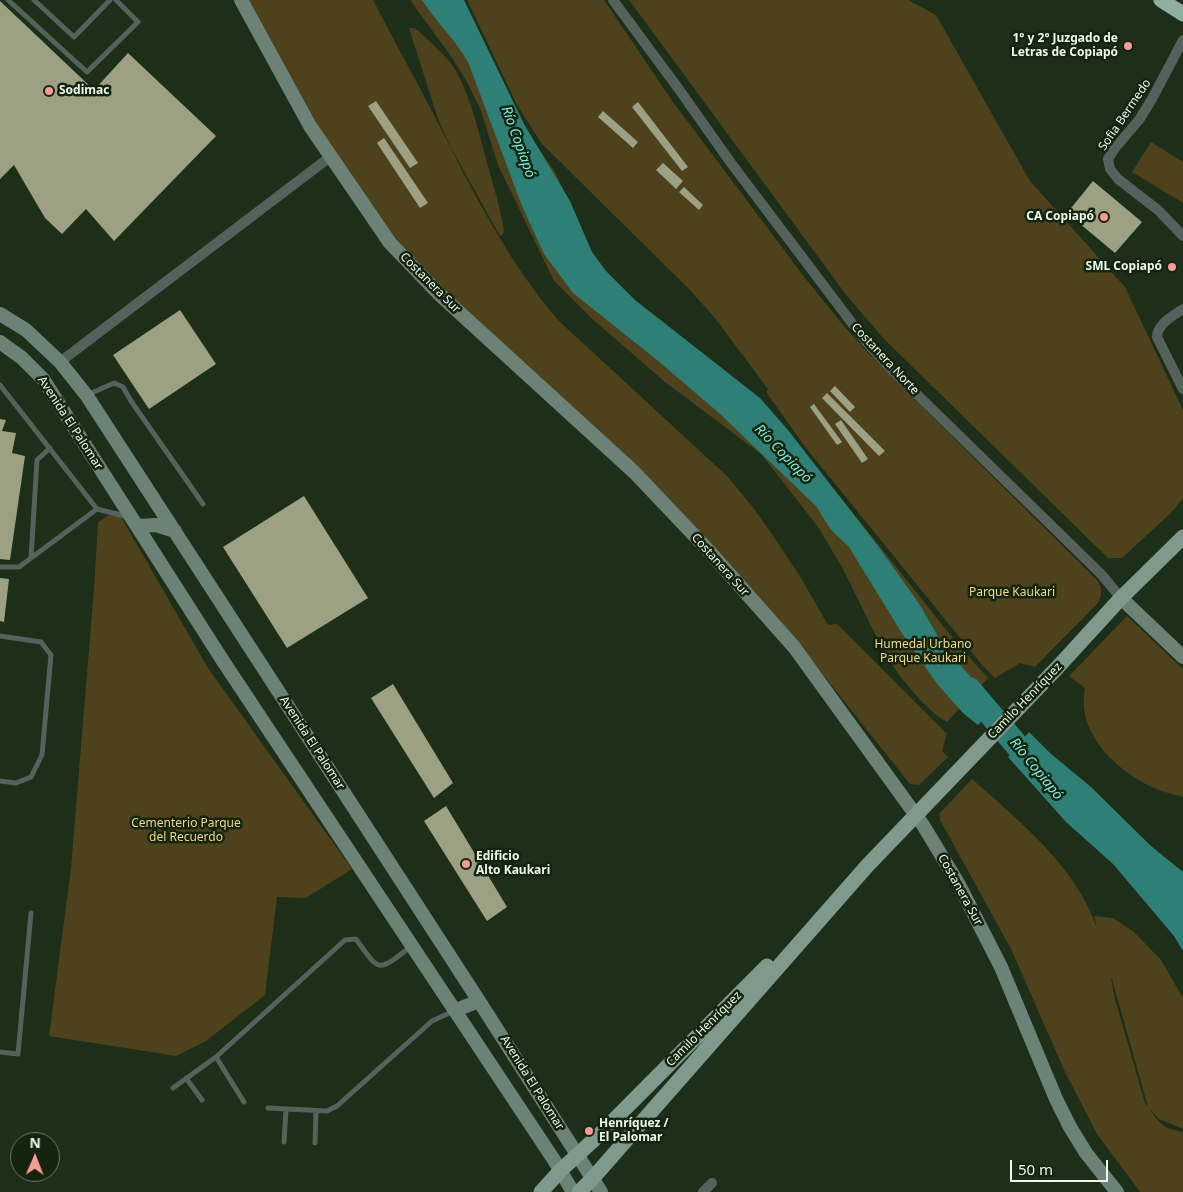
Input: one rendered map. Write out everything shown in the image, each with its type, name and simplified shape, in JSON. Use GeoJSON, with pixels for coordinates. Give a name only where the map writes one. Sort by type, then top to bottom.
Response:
{"type":"FeatureCollection","features":[{"type":"Feature","properties":{"kind":"highway"},"geometry":{"type":"LineString","coordinates":[[1161,0],[1183,14]]}},
{"type":"Feature","properties":{"kind":"main road","name":"Camilo Henríquez"},"geometry":{"type":"LineString","coordinates":[[579,1192],[915,814],[1057,668],[1120,598],[1183,537]]}},
{"type":"Feature","properties":{"kind":"main road","name":"Camilo Henríquez"},"geometry":{"type":"LineString","coordinates":[[541,1192],[868,866]]}},
{"type":"Feature","properties":{"kind":"street","name":"Costanera Sur"},"geometry":{"type":"LineString","coordinates":[[240,0],[310,126],[390,243],[438,293],[634,472],[708,550],[794,647],[915,814],[958,883],[985,934],[1014,997],[1056,1100],[1086,1153],[1116,1192]]}},
{"type":"Feature","properties":{"kind":"street","name":"Costanera Norte"},"geometry":{"type":"LineString","coordinates":[[613,0],[731,163],[867,343],[895,373],[1101,574],[1120,598],[1183,657]]}},
{"type":"Feature","properties":{"kind":"street","name":"Sofia Bermedo"},"geometry":{"type":"LineString","coordinates":[[1183,40],[1139,120],[1108,159],[1110,169],[1118,179],[1158,210],[1183,236]]}},
{"type":"Feature","properties":{"kind":"street"},"geometry":{"type":"LineString","coordinates":[[60,362],[330,157]]}},
{"type":"Feature","properties":{"kind":"street"},"geometry":{"type":"LineString","coordinates":[[1183,309],[1160,327],[1157,332],[1157,337],[1183,389]]}},
{"type":"Feature","properties":{"kind":"street","name":"Avenida El Palomar"},"geometry":{"type":"LineString","coordinates":[[0,314],[26,330],[60,362],[86,396],[479,1000],[601,1192]]}},
{"type":"Feature","properties":{"kind":"street","name":"Avenida El Palomar"},"geometry":{"type":"LineString","coordinates":[[0,342],[22,358],[43,379],[223,661],[456,1010],[561,1170],[573,1192]]}},
{"type":"Feature","properties":{"kind":"street"},"geometry":{"type":"LineString","coordinates":[[135,522],[156,524],[174,531]]}},
{"type":"Feature","properties":{"kind":"street"},"geometry":{"type":"LineString","coordinates":[[456,1010],[479,1000]]}},
{"type":"Feature","properties":{"kind":"street"},"geometry":{"type":"LineString","coordinates":[[703,1192],[712,1182]]}},
{"type":"Feature","properties":{"kind":"lane"},"geometry":{"type":"LineString","coordinates":[[8,0],[87,72],[138,22],[116,0]]}},
{"type":"Feature","properties":{"kind":"lane"},"geometry":{"type":"LineString","coordinates":[[34,0],[74,37],[110,0]]}},
{"type":"Feature","properties":{"kind":"lane"},"geometry":{"type":"LineString","coordinates":[[86,396],[114,384],[123,387],[203,504]]}},
{"type":"Feature","properties":{"kind":"lane"},"geometry":{"type":"LineString","coordinates":[[0,385],[96,509],[135,522]]}},
{"type":"Feature","properties":{"kind":"lane"},"geometry":{"type":"LineString","coordinates":[[31,558],[37,460],[50,448]]}},
{"type":"Feature","properties":{"kind":"lane"},"geometry":{"type":"LineString","coordinates":[[0,567],[18,567],[96,509]]}},
{"type":"Feature","properties":{"kind":"lane"},"geometry":{"type":"LineString","coordinates":[[0,636],[41,642],[51,655],[42,755],[31,777],[16,783],[0,782]]}},
{"type":"Feature","properties":{"kind":"lane"},"geometry":{"type":"LineString","coordinates":[[0,1052],[18,1054],[31,913]]}},
{"type":"Feature","properties":{"kind":"lane"},"geometry":{"type":"LineString","coordinates":[[172,1088],[216,1057],[345,940],[356,939],[374,964],[382,966],[391,962],[412,945]]}},
{"type":"Feature","properties":{"kind":"lane"},"geometry":{"type":"LineString","coordinates":[[268,1108],[328,1111],[337,1106],[432,1021],[456,1010]]}},
{"type":"Feature","properties":{"kind":"lane"},"geometry":{"type":"LineString","coordinates":[[216,1057],[244,1102]]}},
{"type":"Feature","properties":{"kind":"lane"},"geometry":{"type":"LineString","coordinates":[[186,1078],[202,1100]]}},
{"type":"Feature","properties":{"kind":"lane"},"geometry":{"type":"LineString","coordinates":[[284,1142],[286,1109]]}},
{"type":"Feature","properties":{"kind":"lane"},"geometry":{"type":"LineString","coordinates":[[315,1143],[316,1111]]}},
{"type":"Feature","properties":{"kind":"green space"},"geometry":{"type":"Polygon","coordinates":[[[248,0],[373,0],[491,223],[506,249],[540,298],[559,321],[727,476],[772,534],[801,578],[828,625],[837,624],[947,734],[942,751],[948,757],[919,785],[910,784],[777,617],[394,241],[353,189],[248,0]]]}},
{"type":"Feature","properties":{"kind":"green space","name":"Humedal Urbano Parque Kaukari"},"geometry":{"type":"Polygon","coordinates":[[[410,0],[461,0],[528,134],[555,172],[571,206],[587,251],[634,306],[806,454],[956,642],[988,678],[947,722],[936,715],[920,700],[899,675],[884,652],[842,567],[818,527],[761,454],[665,382],[590,317],[554,281],[498,165],[481,111],[468,84],[453,59],[410,0]]]}},
{"type":"Feature","properties":{"kind":"green space","name":"Parque Kaukari"},"geometry":{"type":"Polygon","coordinates":[[[467,0],[604,0],[673,102],[805,278],[843,325],[870,355],[1098,581],[1101,592],[1097,604],[1035,667],[1020,663],[995,678],[982,665],[806,448],[766,392],[768,389],[714,317],[691,291],[542,144],[517,105],[467,0]]]}},
{"type":"Feature","properties":{"kind":"green space"},"geometry":{"type":"Polygon","coordinates":[[[629,0],[908,0],[936,15],[1030,181],[1125,287],[1183,410],[1183,498],[1172,512],[1122,558],[1108,558],[884,339],[847,296],[629,0]]]}},
{"type":"Feature","properties":{"kind":"green space"},"geometry":{"type":"Polygon","coordinates":[[[409,28],[414,28],[418,31],[445,56],[464,88],[500,210],[504,233],[500,236],[450,146],[438,119],[409,28]]]}},
{"type":"Feature","properties":{"kind":"green space"},"geometry":{"type":"Polygon","coordinates":[[[1151,142],[1183,162],[1183,203],[1132,172],[1151,142]]]}},
{"type":"Feature","properties":{"kind":"green space","name":"Cementerio Parque del Recuerdo"},"geometry":{"type":"Polygon","coordinates":[[[117,510],[208,668],[352,869],[306,898],[277,897],[265,995],[206,1041],[176,1056],[49,1036],[71,868],[98,522],[117,510]]]}},
{"type":"Feature","properties":{"kind":"green space"},"geometry":{"type":"Polygon","coordinates":[[[1127,616],[1183,669],[1183,797],[1154,788],[1113,761],[1093,735],[1087,721],[1084,705],[1085,688],[1069,676],[1127,616]]]}},
{"type":"Feature","properties":{"kind":"green space"},"geometry":{"type":"Polygon","coordinates":[[[972,779],[1045,846],[1076,886],[1088,907],[1097,929],[1094,916],[1113,918],[1134,932],[1161,960],[1183,998],[1183,1129],[1159,1119],[1149,1108],[1163,1125],[1183,1132],[1183,1192],[1140,1192],[1097,1134],[1065,1072],[1011,949],[940,820],[939,814],[972,779]],[[1112,979],[1115,999],[1145,1103],[1148,1107],[1112,979]]]}},
{"type":"Feature","properties":{"kind":"water","name":"Humedal Urbano Parque Kaukari"},"geometry":{"type":"Polygon","coordinates":[[[422,0],[464,0],[524,124],[570,201],[592,252],[606,271],[635,300],[760,398],[788,430],[878,546],[918,602],[943,645],[996,706],[978,725],[964,714],[938,685],[903,635],[849,547],[831,530],[816,506],[719,413],[657,360],[573,293],[544,254],[522,206],[468,62],[422,0]]]}},
{"type":"Feature","properties":{"kind":"water"},"geometry":{"type":"Polygon","coordinates":[[[1029,732],[1050,753],[1091,787],[1151,846],[1183,872],[1183,951],[1174,936],[1113,864],[1066,822],[1008,757],[1029,732]]]}},
{"type":"Feature","properties":{"kind":"building"},"geometry":{"type":"Polygon","coordinates":[[[0,1],[94,90],[128,53],[216,136],[114,241],[86,209],[62,234],[45,218],[14,165],[0,179],[0,1]]]}},
{"type":"Feature","properties":{"kind":"building"},"geometry":{"type":"Polygon","coordinates":[[[376,101],[418,163],[410,168],[368,106],[376,101]]]}},
{"type":"Feature","properties":{"kind":"building"},"geometry":{"type":"Polygon","coordinates":[[[638,102],[688,167],[682,171],[632,107],[638,102]]]}},
{"type":"Feature","properties":{"kind":"building"},"geometry":{"type":"Polygon","coordinates":[[[603,111],[638,142],[633,148],[598,117],[603,111]]]}},
{"type":"Feature","properties":{"kind":"building"},"geometry":{"type":"Polygon","coordinates":[[[384,138],[428,203],[420,208],[377,143],[384,138]]]}},
{"type":"Feature","properties":{"kind":"building"},"geometry":{"type":"Polygon","coordinates":[[[663,163],[683,181],[676,189],[656,170],[663,163]]]}},
{"type":"Feature","properties":{"kind":"building","name":"CA Copiapó"},"geometry":{"type":"Polygon","coordinates":[[[1093,181],[1142,222],[1115,253],[1067,213],[1093,181]]]}},
{"type":"Feature","properties":{"kind":"building"},"geometry":{"type":"Polygon","coordinates":[[[684,187],[703,205],[699,210],[679,192],[684,187]]]}},
{"type":"Feature","properties":{"kind":"building"},"geometry":{"type":"Polygon","coordinates":[[[180,310],[216,364],[149,409],[113,355],[180,310]]]}},
{"type":"Feature","properties":{"kind":"building"},"geometry":{"type":"Polygon","coordinates":[[[835,386],[855,407],[850,412],[830,391],[835,386]]]}},
{"type":"Feature","properties":{"kind":"building"},"geometry":{"type":"Polygon","coordinates":[[[827,393],[885,451],[879,456],[822,398],[827,393]]]}},
{"type":"Feature","properties":{"kind":"building"},"geometry":{"type":"Polygon","coordinates":[[[814,404],[842,442],[837,445],[810,407],[814,404]]]}},
{"type":"Feature","properties":{"kind":"building"},"geometry":{"type":"Polygon","coordinates":[[[0,419],[6,420],[2,431],[16,433],[12,453],[25,456],[10,560],[0,559],[0,419]]]}},
{"type":"Feature","properties":{"kind":"building"},"geometry":{"type":"Polygon","coordinates":[[[841,420],[868,459],[862,463],[835,424],[841,420]]]}},
{"type":"Feature","properties":{"kind":"building"},"geometry":{"type":"Polygon","coordinates":[[[304,496],[368,598],[287,648],[223,547],[304,496]]]}},
{"type":"Feature","properties":{"kind":"building"},"geometry":{"type":"Polygon","coordinates":[[[0,578],[9,579],[4,622],[0,621],[0,578]]]}},
{"type":"Feature","properties":{"kind":"building"},"geometry":{"type":"Polygon","coordinates":[[[393,684],[453,783],[434,798],[371,698],[393,684]]]}},
{"type":"Feature","properties":{"kind":"building","name":"Edificio Alto Kaukari"},"geometry":{"type":"Polygon","coordinates":[[[446,806],[507,907],[487,921],[424,821],[446,806]]]}},
{"type":"Feature","properties":{"kind":"waterway","name":"Río Copiapó"},"geometry":{"type":"LineString","coordinates":[[969,689],[1038,770]]}},
{"type":"Feature","properties":{"kind":"place","name":"1° y 2° Juzgado de Letras de Copiapó"},"geometry":{"type":"Point","coordinates":[1128,46]}},
{"type":"Feature","properties":{"kind":"place","name":"Sodimac"},"geometry":{"type":"Point","coordinates":[49,91]}},
{"type":"Feature","properties":{"kind":"place","name":"CA Copiapó"},"geometry":{"type":"Point","coordinates":[1104,217]}},
{"type":"Feature","properties":{"kind":"place","name":"SML Copiapó"},"geometry":{"type":"Point","coordinates":[1172,267]}},
{"type":"Feature","properties":{"kind":"place","name":"Edificio Alto Kaukari"},"geometry":{"type":"Point","coordinates":[466,864]}},
{"type":"Feature","properties":{"kind":"place","name":"Henríquez / El Palomar"},"geometry":{"type":"Point","coordinates":[589,1131]}}]}
